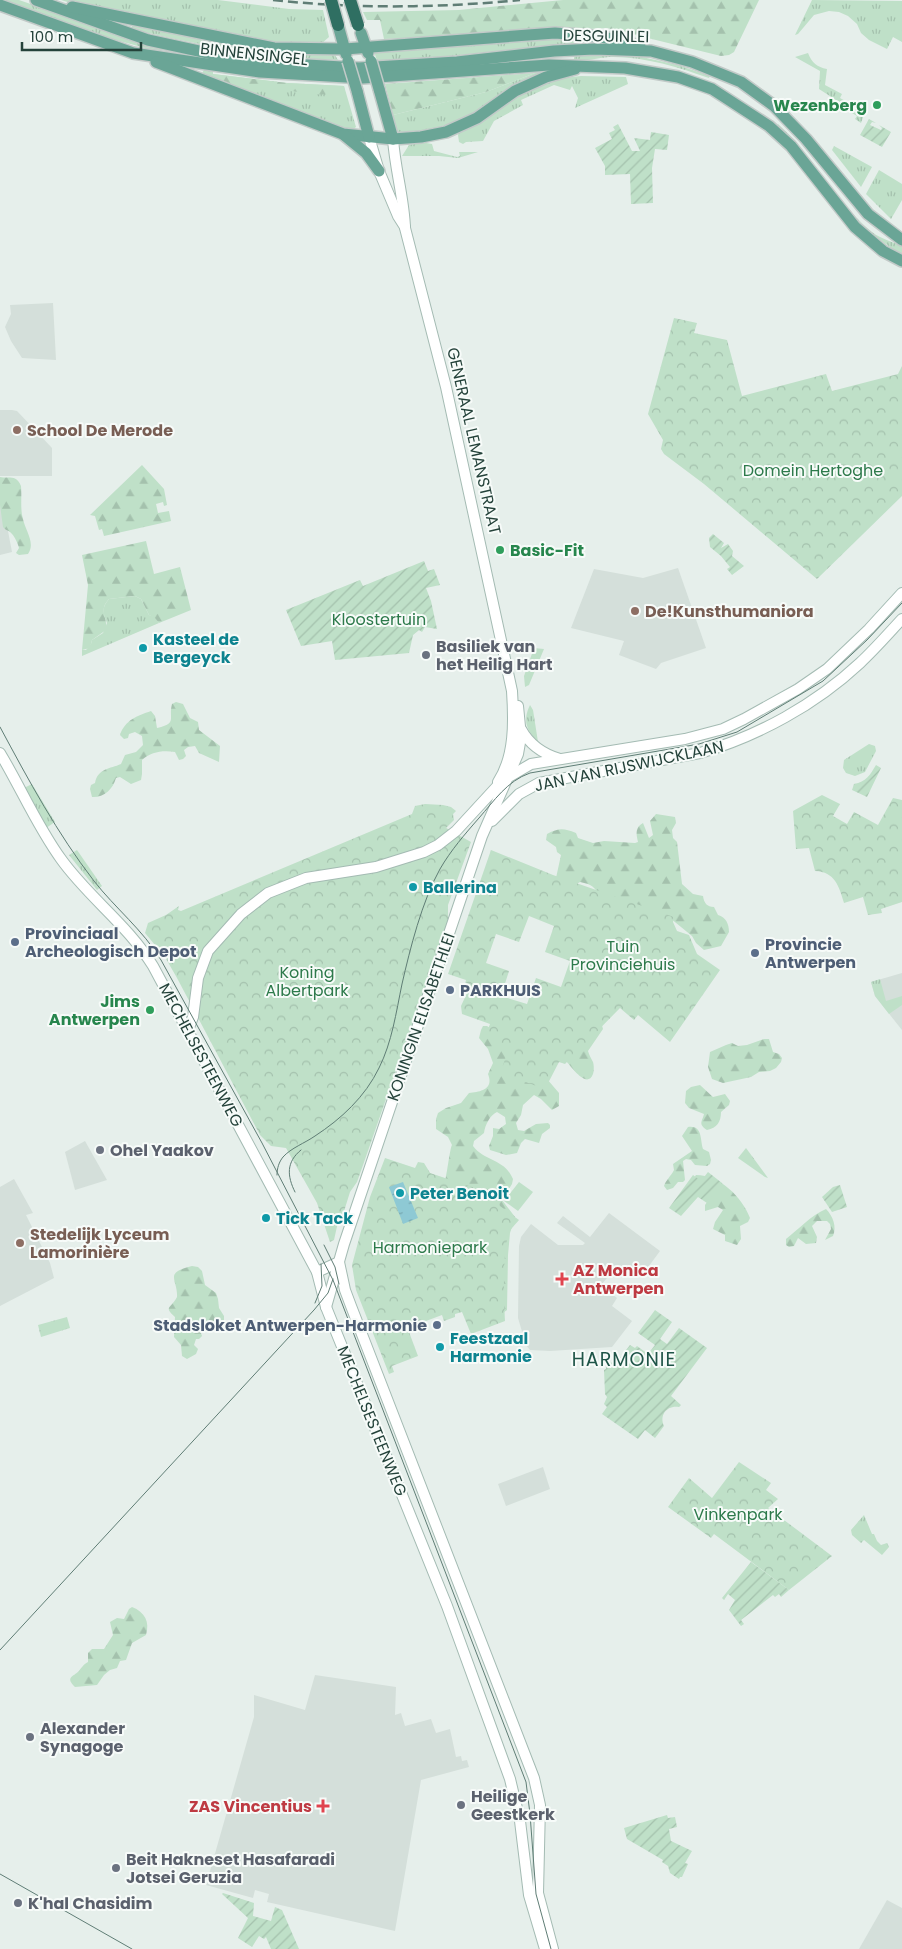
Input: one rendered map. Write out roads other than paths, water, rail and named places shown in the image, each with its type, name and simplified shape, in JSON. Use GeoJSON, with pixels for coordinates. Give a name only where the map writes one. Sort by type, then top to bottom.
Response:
{"type":"FeatureCollection","features":[{"type":"Feature","properties":{"kind":"highway"},"geometry":{"type":"LineString","coordinates":[[331,0],[338,25]]}},
{"type":"Feature","properties":{"kind":"highway"},"geometry":{"type":"LineString","coordinates":[[350,0],[360,29]]}},
{"type":"Feature","properties":{"kind":"main road","name":"BINNENSINGEL"},"geometry":{"type":"LineString","coordinates":[[36,0],[148,40],[193,51],[231,58],[361,73]]}},
{"type":"Feature","properties":{"kind":"main road"},"geometry":{"type":"LineString","coordinates":[[41,0],[265,46],[345,49],[555,33],[594,36],[625,42],[651,51]]}},
{"type":"Feature","properties":{"kind":"main road","name":"BINNENSINGEL"},"geometry":{"type":"LineString","coordinates":[[0,5],[133,53],[188,63],[260,72],[361,73]]}},
{"type":"Feature","properties":{"kind":"main road"},"geometry":{"type":"LineString","coordinates":[[322,49],[330,42],[338,25]]}},
{"type":"Feature","properties":{"kind":"main road","name":"GENERAAL LEMANSTRAAT"},"geometry":{"type":"LineString","coordinates":[[338,25],[379,171],[405,228]]}},
{"type":"Feature","properties":{"kind":"main road","name":"GENERAAL LEMANSTRAAT"},"geometry":{"type":"LineString","coordinates":[[360,29],[393,138],[405,210],[405,228],[452,415],[512,691],[517,704],[521,728],[520,750],[511,773]]}},
{"type":"Feature","properties":{"kind":"main road","name":"DESGUINLEI"},"geometry":{"type":"LineString","coordinates":[[361,73],[554,51],[594,49],[651,51],[692,62],[741,82],[761,95],[794,126],[868,214],[902,240]]}},
{"type":"Feature","properties":{"kind":"main road"},"geometry":{"type":"LineString","coordinates":[[133,53],[343,134],[393,138],[421,137],[446,132],[477,118],[515,91],[546,77],[583,67]]}},
{"type":"Feature","properties":{"kind":"main road","name":"DESGUINLEI"},"geometry":{"type":"LineString","coordinates":[[361,73],[550,65],[625,68],[678,77],[712,89],[765,123],[781,136],[855,227],[883,251],[902,261]]}},
{"type":"Feature","properties":{"kind":"main road"},"geometry":{"type":"LineString","coordinates":[[343,134],[366,153],[379,171]]}},
{"type":"Feature","properties":{"kind":"main road","name":"JAN VAN RIJSWIJCKLAAN"},"geometry":{"type":"LineString","coordinates":[[188,1030],[193,1018],[198,978],[204,957],[211,945],[252,904],[276,889],[306,878],[376,866],[424,852],[448,838],[511,773],[531,764],[700,736],[723,729],[798,689],[827,669],[870,629],[902,593]]}},
{"type":"Feature","properties":{"kind":"main road","name":"JAN VAN RIJSWIJCKLAAN"},"geometry":{"type":"LineString","coordinates":[[482,834],[505,806],[527,788],[549,780],[700,753],[748,736],[801,707],[839,680],[864,659],[902,619]]}},
{"type":"Feature","properties":{"kind":"main road","name":"GENERAAL LEMANSTRAAT"},"geometry":{"type":"LineString","coordinates":[[494,790],[503,773],[509,752],[513,725],[512,691]]}},
{"type":"Feature","properties":{"kind":"main road"},"geometry":{"type":"LineString","coordinates":[[521,728],[529,741],[536,747],[546,754],[561,759]]}},
{"type":"Feature","properties":{"kind":"main road"},"geometry":{"type":"LineString","coordinates":[[509,752],[511,773],[520,784],[527,788]]}},
{"type":"Feature","properties":{"kind":"main road","name":"MECHELSESTEENWEG"},"geometry":{"type":"LineString","coordinates":[[0,753],[21,789],[28,808],[60,858],[146,955],[317,1272],[326,1307],[446,1606],[510,1779],[520,1821],[529,1895],[545,1949]]}},
{"type":"Feature","properties":{"kind":"main road","name":"KONINGIN ELISABETHLEI"},"geometry":{"type":"LineString","coordinates":[[326,1307],[339,1262],[482,834],[511,773]]}},
{"type":"Feature","properties":{"kind":"main road"},"geometry":{"type":"LineString","coordinates":[[317,1272],[339,1262]]}},
{"type":"Feature","properties":{"kind":"main road","name":"MECHELSESTEENWEG"},"geometry":{"type":"LineString","coordinates":[[339,1262],[347,1296],[534,1778],[540,1805],[538,1893],[553,1949]]}},
{"type":"Feature","properties":{"kind":"water"},"geometry":{"type":"Polygon","coordinates":[[[403,1182],[418,1218],[403,1224],[389,1187],[403,1182]]]}},
{"type":"Feature","properties":{"kind":"tram line"},"geometry":{"type":"LineString","coordinates":[[277,1175],[278,1165],[283,1157],[343,1115],[373,1079],[390,1038],[413,941],[422,910],[434,882],[444,862],[458,842],[508,786],[530,773],[699,744],[737,732],[823,681],[867,640],[902,603]]}},
{"type":"Feature","properties":{"kind":"tram line"},"geometry":{"type":"LineString","coordinates":[[0,727],[44,806],[81,863],[102,891],[146,939],[161,960],[262,1143],[333,1280],[526,1782],[536,1894],[551,1949]]}},
{"type":"Feature","properties":{"kind":"tram line"},"geometry":{"type":"LineString","coordinates":[[295,1192],[290,1180],[289,1170],[290,1164],[301,1150]]}},
{"type":"Feature","properties":{"kind":"tram line"},"geometry":{"type":"LineString","coordinates":[[324,1245],[335,1267],[339,1284]]}},
{"type":"Feature","properties":{"kind":"tram line"},"geometry":{"type":"LineString","coordinates":[[315,1303],[322,1286],[321,1264]]}},
{"type":"Feature","properties":{"kind":"tram line"},"geometry":{"type":"LineString","coordinates":[[0,1650],[314,1310],[328,1293],[333,1279]]}},
{"type":"Feature","properties":{"kind":"tram line"},"geometry":{"type":"LineString","coordinates":[[0,1874],[132,1949]]}},
{"type":"Feature","properties":{"kind":"railway"},"geometry":{"type":"LineString","coordinates":[[273,0],[366,6],[458,5],[520,0]]}},
{"type":"Feature","properties":{"kind":"place","name":"Wezenberg"},"geometry":{"type":"Point","coordinates":[877,105]}},
{"type":"Feature","properties":{"kind":"place","name":"School De Merode"},"geometry":{"type":"Point","coordinates":[17,430]}},
{"type":"Feature","properties":{"kind":"place","name":"Basic-Fit"},"geometry":{"type":"Point","coordinates":[500,550]}},
{"type":"Feature","properties":{"kind":"place","name":"De!Kunsthumaniora"},"geometry":{"type":"Point","coordinates":[635,611]}},
{"type":"Feature","properties":{"kind":"place","name":"Kasteel de Bergeyck"},"geometry":{"type":"Point","coordinates":[143,648]}},
{"type":"Feature","properties":{"kind":"place","name":"Basiliek van het Heilig Hart"},"geometry":{"type":"Point","coordinates":[426,655]}},
{"type":"Feature","properties":{"kind":"place","name":"Ballerina"},"geometry":{"type":"Point","coordinates":[413,887]}},
{"type":"Feature","properties":{"kind":"place","name":"Provinciaal Archeologisch Depot"},"geometry":{"type":"Point","coordinates":[15,942]}},
{"type":"Feature","properties":{"kind":"place","name":"Provincie Antwerpen"},"geometry":{"type":"Point","coordinates":[755,953]}},
{"type":"Feature","properties":{"kind":"place","name":"PARKHUIS"},"geometry":{"type":"Point","coordinates":[450,990]}},
{"type":"Feature","properties":{"kind":"place","name":"Jims Antwerpen"},"geometry":{"type":"Point","coordinates":[150,1010]}},
{"type":"Feature","properties":{"kind":"place","name":"Ohel Yaakov"},"geometry":{"type":"Point","coordinates":[100,1150]}},
{"type":"Feature","properties":{"kind":"place","name":"Peter Benoit"},"geometry":{"type":"Point","coordinates":[400,1193]}},
{"type":"Feature","properties":{"kind":"place","name":"Tick Tack"},"geometry":{"type":"Point","coordinates":[266,1218]}},
{"type":"Feature","properties":{"kind":"place","name":"Stedelijk Lyceum Lamorinière"},"geometry":{"type":"Point","coordinates":[20,1243]}},
{"type":"Feature","properties":{"kind":"place","name":"AZ Monica Antwerpen"},"geometry":{"type":"Point","coordinates":[562,1279]}},
{"type":"Feature","properties":{"kind":"place","name":"Stadsloket Antwerpen-Harmonie"},"geometry":{"type":"Point","coordinates":[437,1325]}},
{"type":"Feature","properties":{"kind":"place","name":"Feestzaal Harmonie"},"geometry":{"type":"Point","coordinates":[440,1347]}},
{"type":"Feature","properties":{"kind":"place","name":"Alexander Synagoge"},"geometry":{"type":"Point","coordinates":[30,1737]}},
{"type":"Feature","properties":{"kind":"place","name":"Heilige Geestkerk"},"geometry":{"type":"Point","coordinates":[461,1805]}},
{"type":"Feature","properties":{"kind":"place","name":"ZAS Vincentius"},"geometry":{"type":"Point","coordinates":[323,1806]}},
{"type":"Feature","properties":{"kind":"place","name":"Beit Hakneset Hasafaradi Jotsei Geruzia"},"geometry":{"type":"Point","coordinates":[116,1868]}},
{"type":"Feature","properties":{"kind":"place","name":"K'hal Chasidim"},"geometry":{"type":"Point","coordinates":[18,1903]}},
{"type":"Feature","properties":{"kind":"district","name":"HARMONIE"},"geometry":{"type":"Point","coordinates":[624,1359]}},
{"type":"Feature","properties":{"kind":"park label","name":"Domein Hertoghe"},"geometry":{"type":"Point","coordinates":[813,470]}},
{"type":"Feature","properties":{"kind":"park label","name":"Kloostertuin"},"geometry":{"type":"Point","coordinates":[379,619]}},
{"type":"Feature","properties":{"kind":"park label","name":"Tuin Provinciehuis"},"geometry":{"type":"Point","coordinates":[623,955]}},
{"type":"Feature","properties":{"kind":"park label","name":"Koning Albertpark"},"geometry":{"type":"Point","coordinates":[307,981]}},
{"type":"Feature","properties":{"kind":"park label","name":"Harmoniepark"},"geometry":{"type":"Point","coordinates":[430,1247]}},
{"type":"Feature","properties":{"kind":"park label","name":"Vinkenpark"},"geometry":{"type":"Point","coordinates":[738,1514]}}]}
